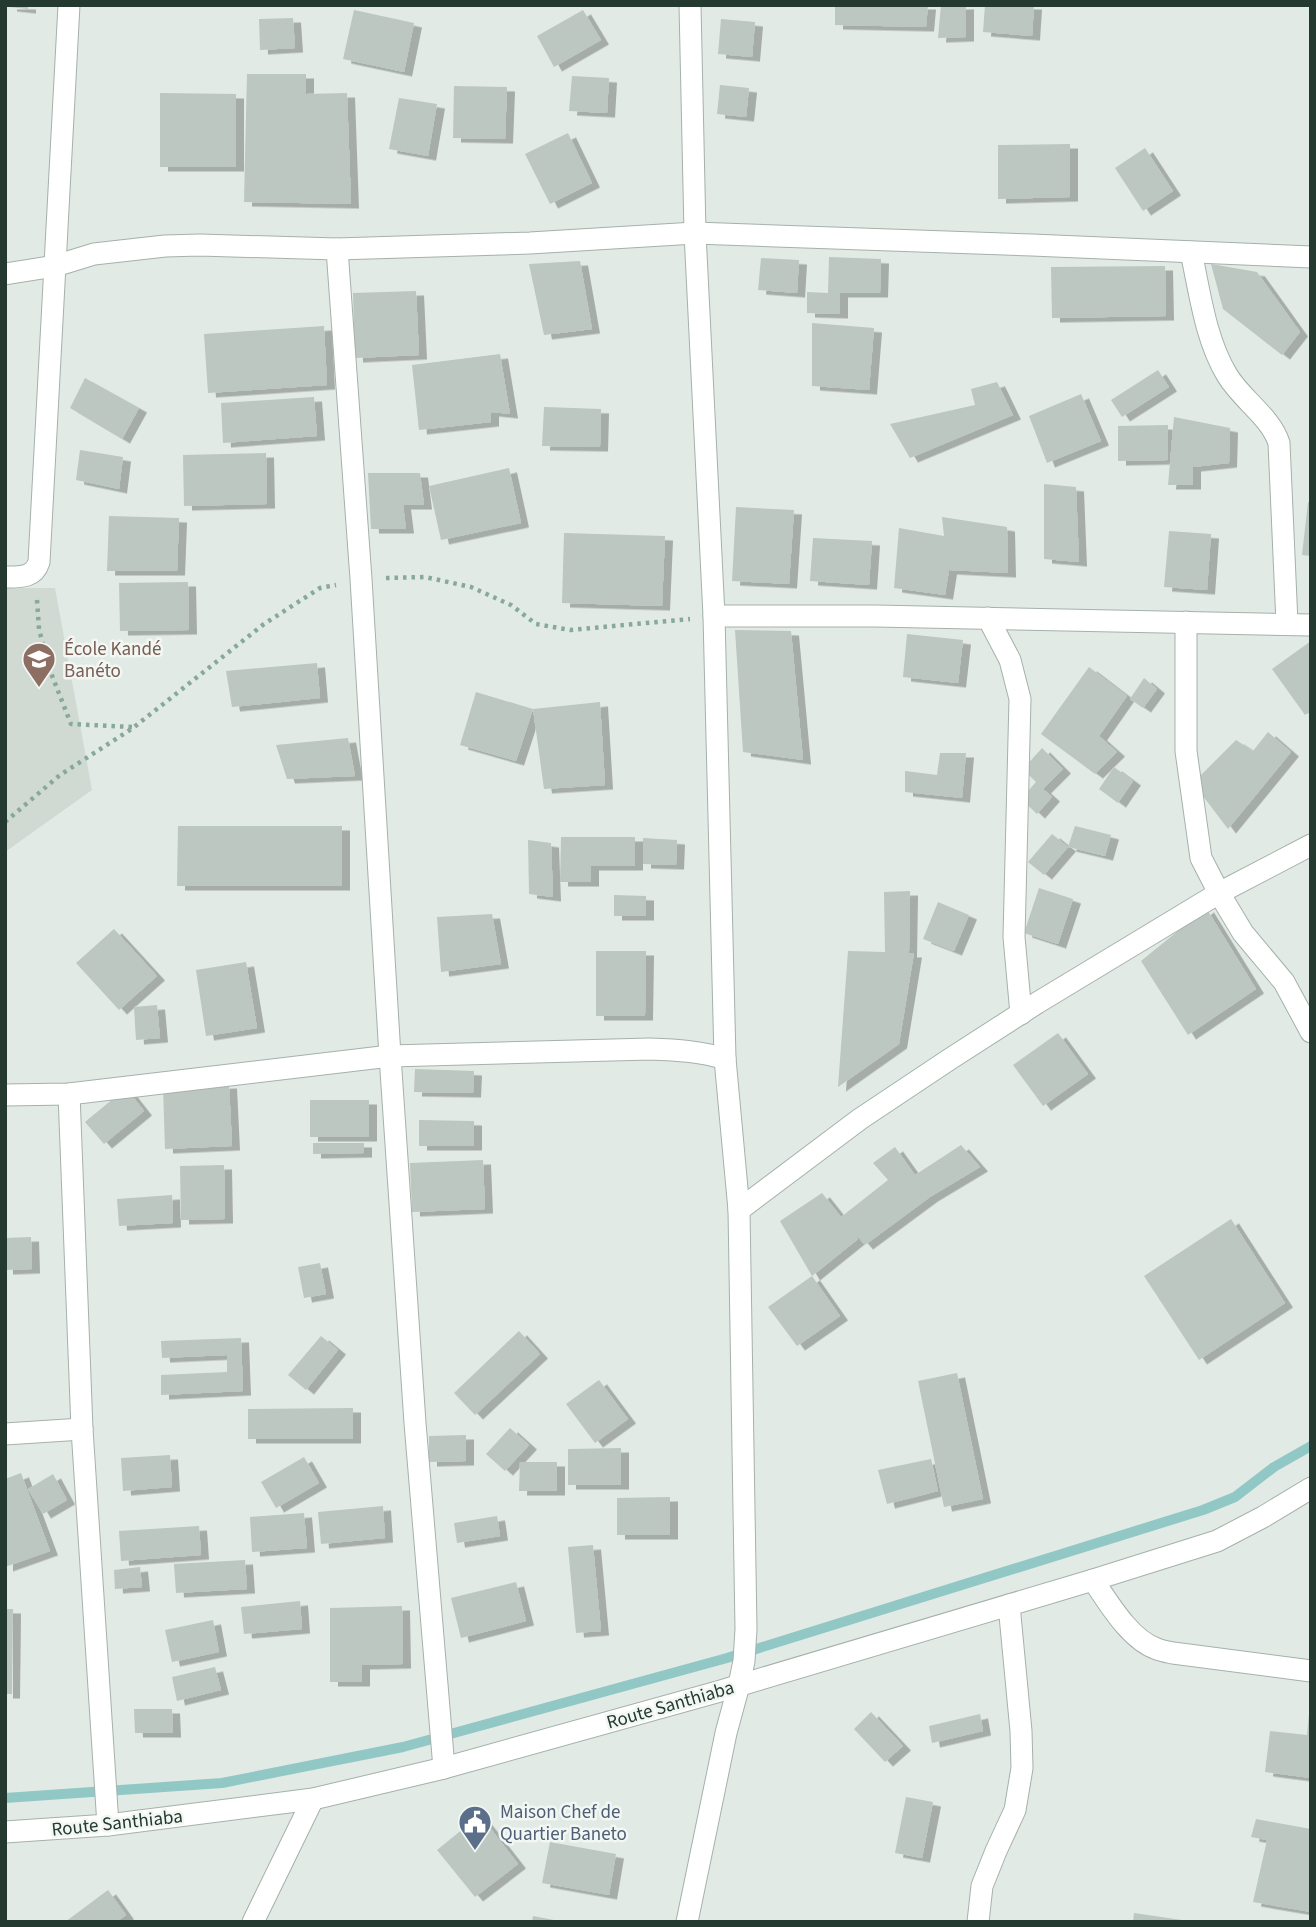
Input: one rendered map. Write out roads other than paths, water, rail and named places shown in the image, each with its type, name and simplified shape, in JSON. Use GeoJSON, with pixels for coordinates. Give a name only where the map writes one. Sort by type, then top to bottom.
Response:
{"type":"FeatureCollection","features":[{"type":"Feature","properties":{"kind":"street"},"geometry":{"type":"LineString","coordinates":[[5,577],[23,577],[36,570],[39,562],[69,5]]}},
{"type":"Feature","properties":{"kind":"street"},"geometry":{"type":"LineString","coordinates":[[687,1922],[726,1733],[744,1661],[746,1629],[739,1210],[725,1059],[714,616],[695,233],[690,5]]}},
{"type":"Feature","properties":{"kind":"street"},"geometry":{"type":"LineString","coordinates":[[5,274],[55,266],[94,254],[165,246],[337,249],[530,243],[695,233],[1311,257]]}},
{"type":"Feature","properties":{"kind":"street"},"geometry":{"type":"LineString","coordinates":[[337,249],[416,1437],[444,1768]]}},
{"type":"Feature","properties":{"kind":"street"},"geometry":{"type":"LineString","coordinates":[[1191,251],[1207,326],[1218,359],[1246,401],[1273,428],[1279,443],[1287,623]]}},
{"type":"Feature","properties":{"kind":"street"},"geometry":{"type":"LineString","coordinates":[[714,616],[988,618],[1311,625]]}},
{"type":"Feature","properties":{"kind":"street"},"geometry":{"type":"LineString","coordinates":[[988,618],[1010,660],[1020,699],[1014,937],[1021,1014]]}},
{"type":"Feature","properties":{"kind":"street"},"geometry":{"type":"LineString","coordinates":[[1186,622],[1186,751],[1201,858],[1243,933],[1284,982],[1311,1032]]}},
{"type":"Feature","properties":{"kind":"street"},"geometry":{"type":"LineString","coordinates":[[739,1210],[860,1119],[1021,1014],[1219,893],[1311,845]]}},
{"type":"Feature","properties":{"kind":"street"},"geometry":{"type":"LineString","coordinates":[[5,1095],[69,1094],[390,1056],[650,1049],[689,1050],[725,1059]]}},
{"type":"Feature","properties":{"kind":"street"},"geometry":{"type":"LineString","coordinates":[[69,1094],[82,1429],[108,1825]]}},
{"type":"Feature","properties":{"kind":"street"},"geometry":{"type":"LineString","coordinates":[[5,1434],[82,1429]]}},
{"type":"Feature","properties":{"kind":"street","name":"Route Santhiaba"},"geometry":{"type":"LineString","coordinates":[[5,1832],[108,1825],[313,1799],[444,1768],[739,1685],[1217,1541],[1311,1488]]}},
{"type":"Feature","properties":{"kind":"street"},"geometry":{"type":"LineString","coordinates":[[1093,1580],[1128,1627],[1155,1649],[1311,1671]]}},
{"type":"Feature","properties":{"kind":"street"},"geometry":{"type":"LineString","coordinates":[[978,1922],[982,1886],[1015,1810],[1022,1768],[1009,1605]]}},
{"type":"Feature","properties":{"kind":"street"},"geometry":{"type":"LineString","coordinates":[[253,1922],[313,1799]]}},
{"type":"Feature","properties":{"kind":"waterway"},"geometry":{"type":"LineString","coordinates":[[5,1798],[222,1783],[403,1747],[727,1658],[1203,1510],[1235,1497],[1274,1467],[1311,1446]]}},
{"type":"Feature","properties":{"kind":"place","name":"École Kandé Banéto"},"geometry":{"type":"Point","coordinates":[39,689]}},
{"type":"Feature","properties":{"kind":"place","name":"Maison Chef de Quartier Baneto"},"geometry":{"type":"Point","coordinates":[475,1852]}}]}
